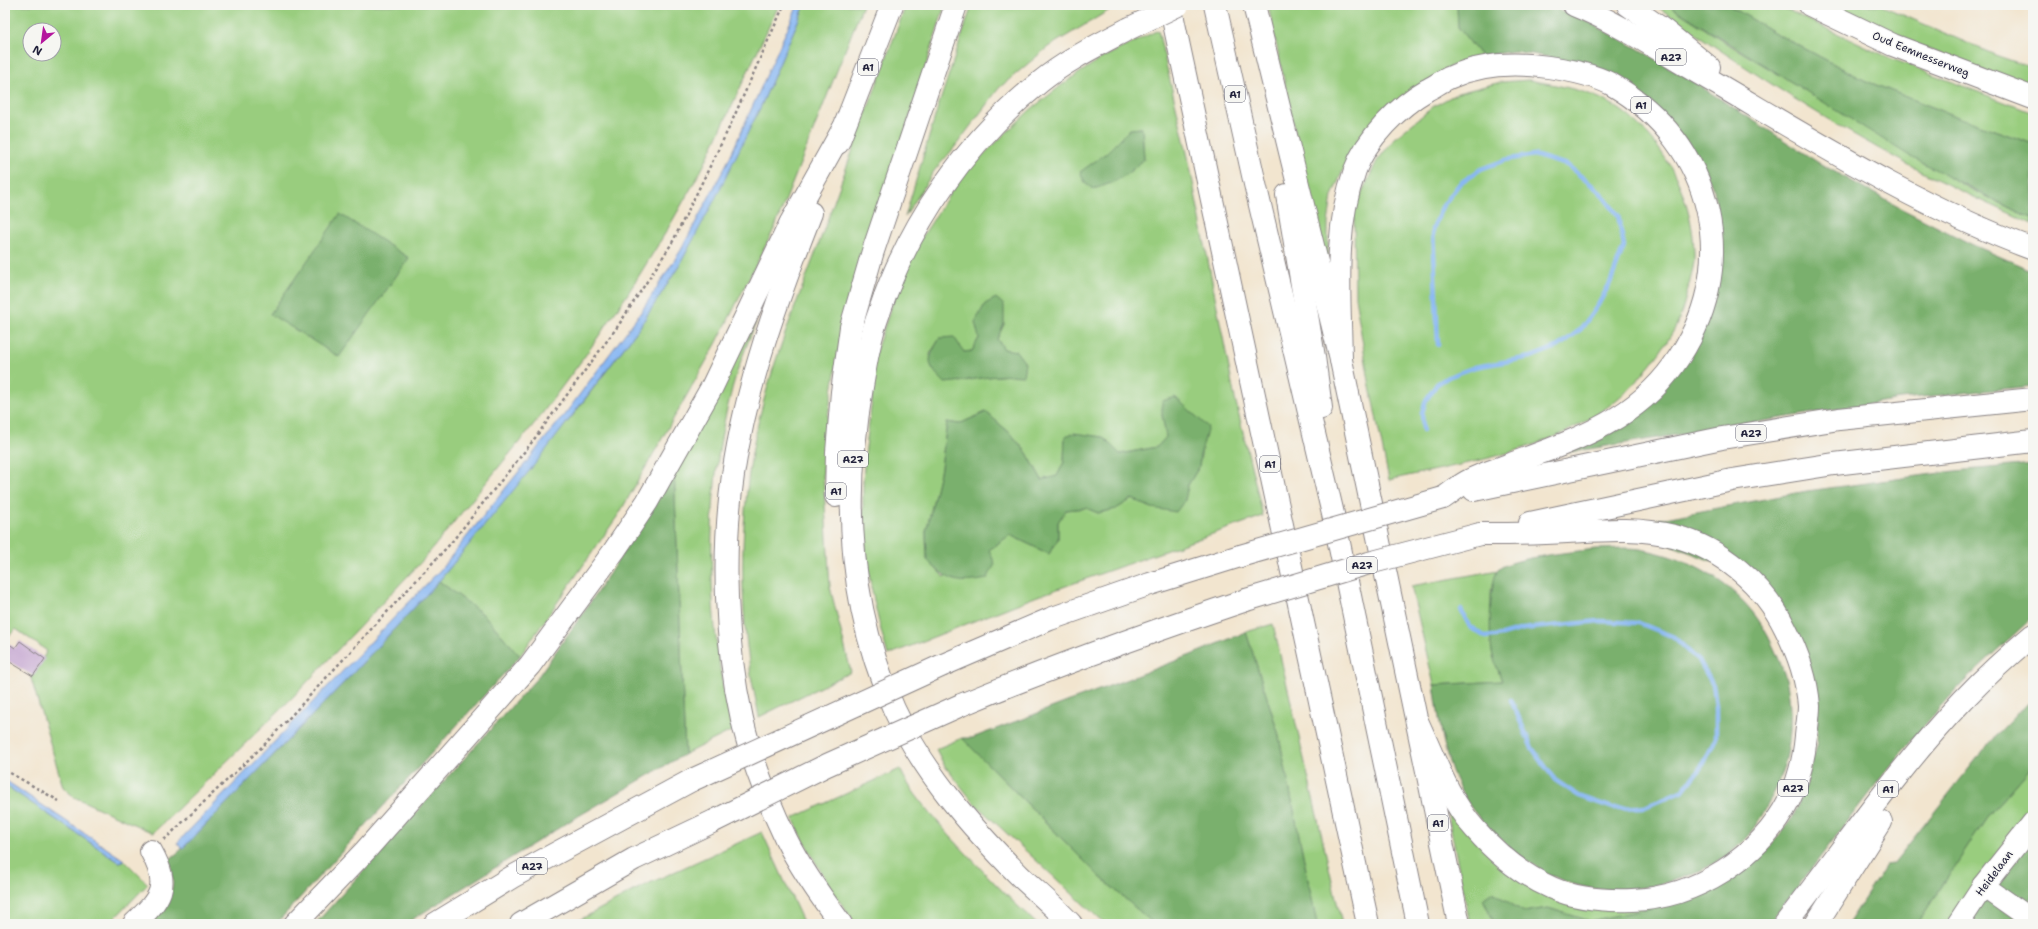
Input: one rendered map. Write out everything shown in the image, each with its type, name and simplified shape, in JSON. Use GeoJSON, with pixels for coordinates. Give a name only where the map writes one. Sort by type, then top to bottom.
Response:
{"type":"FeatureCollection","features":[{"type":"Feature","properties":{"kind":"main road","name":"A1"},"geometry":{"type":"LineString","coordinates":[[841,924],[814,886],[786,839],[759,775],[742,720],[734,678],[730,631],[727,533],[733,476],[743,424],[764,346],[787,275],[892,5]]}},
{"type":"Feature","properties":{"kind":"main road","name":"A1"},"geometry":{"type":"LineString","coordinates":[[956,5],[873,251],[851,326],[842,392],[837,452],[836,504],[850,603],[862,647],[887,716],[916,767],[944,806],[1020,888],[1058,924]]}},
{"type":"Feature","properties":{"kind":"main road","name":"A1"},"geometry":{"type":"LineString","coordinates":[[1170,5],[1368,924]]}},
{"type":"Feature","properties":{"kind":"main road","name":"A27"},"geometry":{"type":"LineString","coordinates":[[1071,924],[1020,876],[945,794],[920,756],[895,710],[875,661],[860,608],[851,538],[851,481],[856,422],[867,354],[879,313],[917,228],[939,192],[961,162],[1015,104],[1042,80],[1076,56],[1178,5]]}},
{"type":"Feature","properties":{"kind":"main road","name":"A1"},"geometry":{"type":"LineString","coordinates":[[1215,5],[1255,184],[1333,514],[1418,924]]}},
{"type":"Feature","properties":{"kind":"main road","name":"A27"},"geometry":{"type":"LineString","coordinates":[[1574,5],[1629,31],[1872,175],[1950,213],[2033,249]]}},
{"type":"Feature","properties":{"kind":"main road","name":"A27"},"geometry":{"type":"LineString","coordinates":[[1628,5],[1665,31],[1766,113]]}},
{"type":"Feature","properties":{"kind":"main road","name":"Oud Eemnesserweg"},"geometry":{"type":"LineString","coordinates":[[1810,5],[1893,45],[2033,98]]}},
{"type":"Feature","properties":{"kind":"main road","name":"A1"},"geometry":{"type":"LineString","coordinates":[[1254,6],[1314,358],[1333,514]]}},
{"type":"Feature","properties":{"kind":"main road","name":"A1"},"geometry":{"type":"LineString","coordinates":[[1254,6],[1341,360],[1459,924]]}},
{"type":"Feature","properties":{"kind":"main road","name":"A1"},"geometry":{"type":"LineString","coordinates":[[1341,360],[1339,242],[1345,203],[1356,167],[1375,137],[1396,112],[1419,95],[1452,76],[1487,66],[1518,62],[1569,70],[1609,83],[1646,109],[1676,141],[1691,162],[1702,188],[1709,211],[1712,237],[1711,265],[1705,305],[1691,337],[1673,367],[1648,394],[1603,427],[1574,441],[1470,485]]}},
{"type":"Feature","properties":{"kind":"main road","name":"A1"},"geometry":{"type":"LineString","coordinates":[[295,924],[366,850],[530,665],[614,551],[647,502],[712,387],[791,222],[843,129]]}},
{"type":"Feature","properties":{"kind":"main road","name":"A27"},"geometry":{"type":"LineString","coordinates":[[435,924],[512,877],[692,780],[943,665],[1050,619],[1150,584],[1240,556],[1443,498],[1470,485],[1722,438],[1839,419],[2033,398]]}},
{"type":"Feature","properties":{"kind":"main road","name":"A27"},"geometry":{"type":"LineString","coordinates":[[521,924],[634,859],[827,765],[961,705],[1016,682],[1146,633],[1246,600],[1369,563],[1480,534],[1732,480],[1841,463],[2033,441]]}},
{"type":"Feature","properties":{"kind":"main road","name":"A27"},"geometry":{"type":"LineString","coordinates":[[1417,721],[1451,794],[1473,828],[1496,851],[1527,875],[1552,888],[1582,897],[1614,901],[1650,900],[1681,891],[1714,877],[1742,857],[1768,832],[1789,800],[1801,769],[1809,708],[1804,672],[1779,616],[1762,591],[1739,571],[1714,553],[1689,542],[1676,537],[1643,530],[1613,529],[1480,534]]}},
{"type":"Feature","properties":{"kind":"main road","name":"A1"},"geometry":{"type":"LineString","coordinates":[[1785,924],[1885,793],[1964,698],[2000,663],[2033,635]]}},
{"type":"Feature","properties":{"kind":"main road","name":"A1"},"geometry":{"type":"LineString","coordinates":[[1816,924],[1867,842],[1928,755],[1988,683],[2000,663]]}},
{"type":"Feature","properties":{"kind":"main road","name":"Heidelaan"},"geometry":{"type":"LineString","coordinates":[[1958,924],[1983,886],[2033,823]]}},
{"type":"Feature","properties":{"kind":"main road"},"geometry":{"type":"LineString","coordinates":[[134,924],[155,903],[162,885],[161,868],[151,851]]}},
{"type":"Feature","properties":{"kind":"main road"},"geometry":{"type":"LineString","coordinates":[[1983,886],[2033,921]]}},
{"type":"Feature","properties":{"kind":"path"},"geometry":{"type":"LineString","coordinates":[[151,851],[276,732],[450,544],[529,446],[618,326],[672,243],[729,128],[784,5]]}},
{"type":"Feature","properties":{"kind":"path"},"geometry":{"type":"LineString","coordinates":[[5,770],[58,801]]}},
{"type":"Feature","properties":{"kind":"green space"},"geometry":{"type":"Polygon","coordinates":[[[5,5],[779,5],[703,167],[666,232],[627,295],[585,356],[538,419],[423,560],[292,698],[153,833],[74,797],[63,787],[31,678],[47,651],[16,629],[10,635],[5,631],[5,5]]]}},
{"type":"Feature","properties":{"kind":"green space"},"geometry":{"type":"Polygon","coordinates":[[[805,5],[863,5],[775,227],[716,344],[619,514],[520,656],[484,615],[439,581],[574,414],[639,328],[679,266],[761,106],[805,5]]]}},
{"type":"Feature","properties":{"kind":"green space"},"geometry":{"type":"Polygon","coordinates":[[[906,5],[945,5],[842,331],[827,422],[823,472],[830,587],[851,672],[759,717],[751,676],[746,638],[743,589],[743,539],[747,490],[755,437],[761,409],[778,354],[906,5]]]}},
{"type":"Feature","properties":{"kind":"green space"},"geometry":{"type":"Polygon","coordinates":[[[972,5],[1118,5],[1048,47],[999,88],[954,148],[934,171],[905,217],[937,110],[972,5]]]}},
{"type":"Feature","properties":{"kind":"green space"},"geometry":{"type":"Polygon","coordinates":[[[1268,5],[1457,5],[1458,27],[1481,56],[1451,66],[1358,145],[1343,170],[1332,196],[1328,223],[1328,268],[1311,206],[1268,5]]]}},
{"type":"Feature","properties":{"kind":"green space"},"geometry":{"type":"Polygon","coordinates":[[[1457,5],[1546,5],[1581,18],[1637,48],[1700,86],[1819,163],[1902,209],[1971,244],[2033,271],[2033,386],[1900,399],[1570,452],[1670,374],[1721,246],[1714,190],[1696,155],[1576,62],[1515,51],[1481,56],[1458,27],[1457,5]]]}},
{"type":"Feature","properties":{"kind":"green space"},"geometry":{"type":"Polygon","coordinates":[[[1655,5],[1668,5],[1733,47],[1967,187],[2033,218],[2033,224],[1936,179],[1864,140],[1793,98],[1655,5]]]}},
{"type":"Feature","properties":{"kind":"green space"},"geometry":{"type":"Polygon","coordinates":[[[1668,5],[1728,5],[1775,33],[1866,81],[1955,116],[2033,144],[2033,218],[2018,212],[1913,158],[1668,5]]]}},
{"type":"Feature","properties":{"kind":"green space"},"geometry":{"type":"Polygon","coordinates":[[[1728,5],[1777,5],[1890,58],[2033,113],[2033,144],[1955,116],[1866,81],[1775,33],[1728,5]]]}},
{"type":"Feature","properties":{"kind":"green space"},"geometry":{"type":"Polygon","coordinates":[[[1818,5],[1880,5],[1995,55],[2033,68],[2033,91],[1818,5]]]}},
{"type":"Feature","properties":{"kind":"green space"},"geometry":{"type":"Polygon","coordinates":[[[1158,30],[1188,157],[1234,394],[1263,516],[1035,597],[888,655],[877,615],[866,553],[863,511],[863,478],[873,390],[870,384],[873,359],[908,259],[962,175],[1030,110],[1063,84],[1100,59],[1158,30]],[[1142,128],[1130,129],[1105,154],[1080,173],[1144,159],[1142,128]],[[1004,324],[979,338],[972,351],[964,352],[940,338],[930,354],[932,369],[960,382],[985,377],[1012,375],[1004,349],[997,339],[1004,324]],[[986,412],[959,424],[947,422],[941,468],[926,532],[927,560],[944,577],[1010,535],[1049,554],[1058,539],[1058,522],[1066,510],[1086,508],[1098,513],[1116,509],[1132,499],[1152,508],[1185,500],[1188,485],[1199,467],[1203,442],[1162,415],[1167,437],[1157,447],[1120,454],[1103,437],[1065,436],[1064,462],[1057,477],[1042,480],[1027,453],[1011,434],[986,412]]]}},
{"type":"Feature","properties":{"kind":"green space"},"geometry":{"type":"Polygon","coordinates":[[[1529,80],[1577,90],[1612,104],[1638,125],[1666,158],[1684,198],[1690,219],[1693,240],[1694,265],[1681,314],[1667,342],[1641,376],[1610,405],[1575,427],[1550,439],[1497,456],[1389,480],[1370,387],[1355,297],[1354,209],[1377,161],[1395,138],[1434,106],[1458,93],[1501,82],[1529,80]]]}},
{"type":"Feature","properties":{"kind":"green space"},"geometry":{"type":"Polygon","coordinates":[[[1142,128],[1144,159],[1127,174],[1109,184],[1093,189],[1086,184],[1080,172],[1105,154],[1130,129],[1142,128]]]}},
{"type":"Feature","properties":{"kind":"green space"},"geometry":{"type":"Polygon","coordinates":[[[340,214],[409,258],[339,357],[270,314],[340,214]]]}},
{"type":"Feature","properties":{"kind":"green space"},"geometry":{"type":"Polygon","coordinates":[[[996,298],[1004,305],[1004,324],[997,339],[1004,349],[1016,351],[1025,363],[1023,376],[994,376],[945,383],[934,371],[930,362],[932,352],[940,338],[954,337],[964,352],[972,351],[979,338],[975,322],[985,304],[996,298]]]}},
{"type":"Feature","properties":{"kind":"green space"},"geometry":{"type":"Polygon","coordinates":[[[756,322],[735,378],[730,397],[722,435],[712,519],[713,608],[717,651],[724,692],[733,730],[685,754],[674,469],[756,322]]]}},
{"type":"Feature","properties":{"kind":"green space"},"geometry":{"type":"Polygon","coordinates":[[[1175,397],[1208,427],[1200,456],[1199,467],[1188,485],[1185,500],[1176,512],[1152,508],[1132,499],[1116,509],[1098,513],[1086,508],[1066,510],[1058,522],[1058,539],[1049,554],[1010,535],[989,550],[995,564],[987,579],[977,581],[968,582],[954,580],[941,573],[927,560],[926,532],[941,468],[947,422],[959,424],[986,412],[1011,434],[1027,453],[1042,480],[1057,476],[1064,462],[1065,436],[1074,433],[1103,437],[1120,454],[1157,447],[1166,437],[1162,415],[1162,401],[1175,397]]]}},
{"type":"Feature","properties":{"kind":"green space"},"geometry":{"type":"Polygon","coordinates":[[[2033,464],[2033,617],[1968,678],[1924,726],[1878,781],[1769,924],[1495,924],[1483,899],[1492,892],[1524,912],[1548,908],[1590,921],[1694,899],[1721,885],[1746,868],[1770,847],[1793,817],[1807,782],[1817,742],[1817,704],[1764,582],[1623,526],[1807,491],[1955,471],[2033,464]]]}},
{"type":"Feature","properties":{"kind":"green space"},"geometry":{"type":"Polygon","coordinates":[[[674,469],[685,754],[570,821],[405,924],[315,924],[537,678],[586,609],[652,508],[674,469]]]}},
{"type":"Feature","properties":{"kind":"green space"},"geometry":{"type":"Polygon","coordinates":[[[1635,548],[1659,553],[1697,568],[1730,589],[1745,603],[1768,636],[1787,682],[1789,696],[1790,735],[1781,775],[1769,803],[1745,840],[1721,859],[1703,869],[1662,884],[1641,888],[1619,890],[1599,889],[1580,886],[1561,880],[1533,865],[1500,840],[1479,818],[1466,801],[1452,772],[1442,735],[1434,685],[1502,681],[1493,656],[1490,635],[1491,597],[1495,576],[1498,570],[1504,566],[1528,559],[1560,553],[1596,549],[1635,548]]]}},
{"type":"Feature","properties":{"kind":"green space"},"geometry":{"type":"Polygon","coordinates":[[[1498,570],[1491,591],[1492,652],[1502,681],[1434,685],[1411,586],[1498,570]]]}},
{"type":"Feature","properties":{"kind":"green space"},"geometry":{"type":"Polygon","coordinates":[[[439,581],[484,615],[520,656],[276,924],[141,924],[171,894],[173,882],[170,859],[182,849],[353,673],[439,581]]]}},
{"type":"Feature","properties":{"kind":"green space"},"geometry":{"type":"Polygon","coordinates":[[[1273,624],[1342,924],[1317,924],[1278,732],[1246,632],[1273,624]]]}},
{"type":"Feature","properties":{"kind":"green space"},"geometry":{"type":"Polygon","coordinates":[[[1246,632],[1278,732],[1317,924],[1154,924],[1098,875],[962,738],[972,738],[1191,655],[1246,632]]]}},
{"type":"Feature","properties":{"kind":"green space"},"geometry":{"type":"Polygon","coordinates":[[[2033,698],[2033,765],[1986,819],[1917,924],[1848,924],[1886,865],[1893,864],[1986,747],[2033,698]]]}},
{"type":"Feature","properties":{"kind":"green space"},"geometry":{"type":"Polygon","coordinates":[[[962,738],[1098,875],[1154,924],[1105,924],[975,804],[944,765],[936,749],[962,738]]]}},
{"type":"Feature","properties":{"kind":"green space"},"geometry":{"type":"Polygon","coordinates":[[[2033,765],[2033,812],[1996,858],[1948,924],[1917,924],[1986,819],[2033,765]]]}},
{"type":"Feature","properties":{"kind":"green space"},"geometry":{"type":"Polygon","coordinates":[[[900,769],[910,787],[949,835],[1037,924],[856,924],[838,899],[806,846],[793,818],[900,769]]]}},
{"type":"Feature","properties":{"kind":"green space"},"geometry":{"type":"Polygon","coordinates":[[[5,785],[119,862],[124,860],[148,884],[109,924],[5,924],[5,785]]]}},
{"type":"Feature","properties":{"kind":"green space"},"geometry":{"type":"Polygon","coordinates":[[[1445,800],[1527,885],[1681,902],[1590,921],[1548,908],[1524,912],[1492,892],[1483,899],[1495,924],[1470,924],[1445,800]]]}},
{"type":"Feature","properties":{"kind":"green space"},"geometry":{"type":"Polygon","coordinates":[[[762,832],[804,924],[572,924],[641,887],[762,832]]]}},
{"type":"Feature","properties":{"kind":"green space"},"geometry":{"type":"Polygon","coordinates":[[[2033,836],[2033,896],[2024,910],[2002,892],[1997,880],[2033,836]]]}},
{"type":"Feature","properties":{"kind":"green space"},"geometry":{"type":"Polygon","coordinates":[[[1984,899],[2029,924],[1966,924],[1984,899]]]}},
{"type":"Feature","properties":{"kind":"water"},"geometry":{"type":"Polygon","coordinates":[[[798,5],[805,5],[761,106],[714,201],[679,266],[639,328],[539,459],[439,581],[353,673],[182,849],[177,843],[441,569],[568,410],[641,312],[681,250],[728,161],[798,5]]]}},
{"type":"Feature","properties":{"kind":"water"},"geometry":{"type":"Polygon","coordinates":[[[5,780],[124,860],[119,862],[5,785],[5,780]]]}},
{"type":"Feature","properties":{"kind":"building"},"geometry":{"type":"Polygon","coordinates":[[[5,641],[15,648],[20,641],[45,659],[33,676],[5,659],[5,641]]]}},
{"type":"Feature","properties":{"kind":"waterway"},"geometry":{"type":"LineString","coordinates":[[1423,430],[1422,413],[1426,400],[1437,384],[1448,377],[1475,367],[1531,357],[1559,346],[1581,329],[1598,305],[1610,283],[1624,246],[1618,215],[1599,191],[1567,165],[1534,155],[1505,160],[1481,169],[1460,183],[1442,207],[1433,229],[1438,345]]}},
{"type":"Feature","properties":{"kind":"waterway"},"geometry":{"type":"LineString","coordinates":[[1461,610],[1470,627],[1486,637],[1502,635],[1523,629],[1599,621],[1639,623],[1674,637],[1700,662],[1713,685],[1716,706],[1716,738],[1704,763],[1683,790],[1645,807],[1613,808],[1579,796],[1555,780],[1532,748],[1511,700]]}}]}
